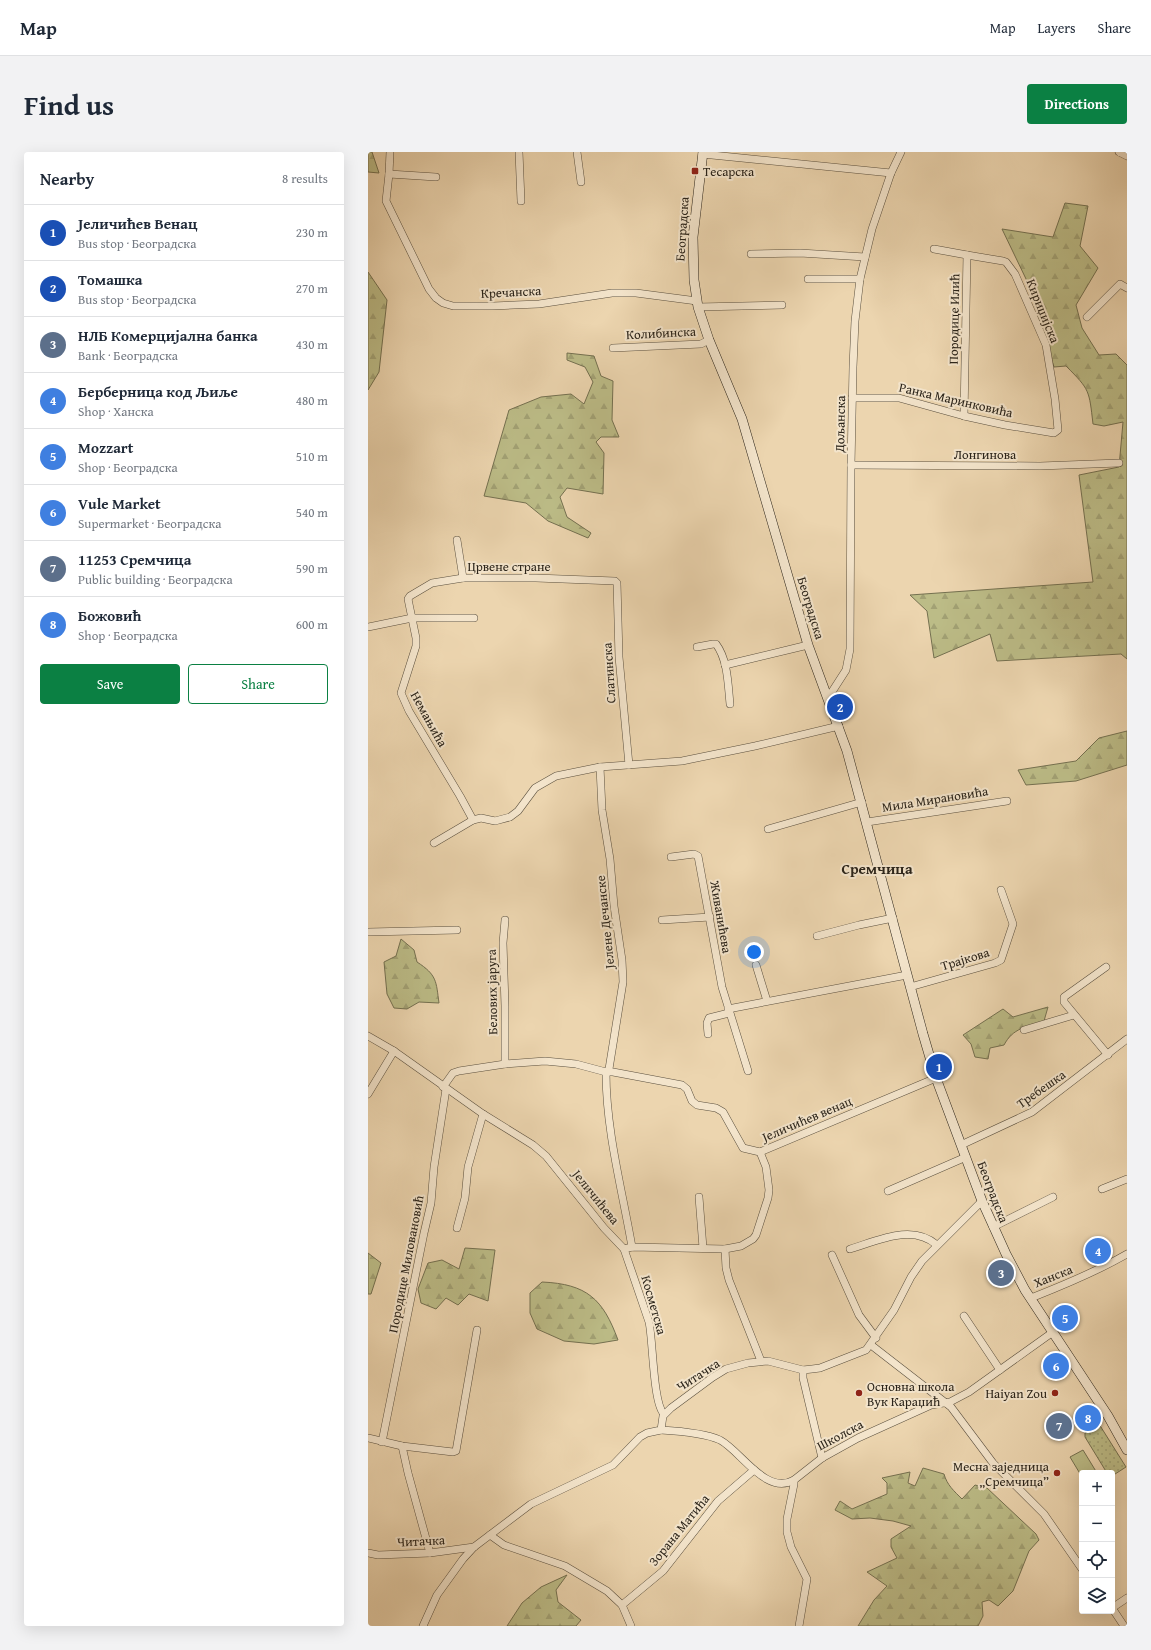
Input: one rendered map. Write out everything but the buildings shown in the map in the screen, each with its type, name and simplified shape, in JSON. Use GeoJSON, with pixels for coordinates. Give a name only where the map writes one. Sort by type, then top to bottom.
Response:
{"type":"FeatureCollection","features":[{"type":"Feature","properties":{"kind":"main road","name":"Београдска"},"geometry":{"type":"LineString","coordinates":[[702,153],[693,237],[692,262],[698,304],[709,340],[742,420],[808,645],[839,726],[862,802],[910,987],[936,1078],[992,1227],[1031,1298],[1108,1416],[1127,1450]]}},
{"type":"Feature","properties":{"kind":"street"},"geometry":{"type":"LineString","coordinates":[[390,152],[389,174],[436,177]]}},
{"type":"Feature","properties":{"kind":"street"},"geometry":{"type":"LineString","coordinates":[[519,152],[521,201]]}},
{"type":"Feature","properties":{"kind":"street"},"geometry":{"type":"LineString","coordinates":[[577,152],[581,182]]}},
{"type":"Feature","properties":{"kind":"street","name":"Дољанска"},"geometry":{"type":"LineString","coordinates":[[828,698],[846,670],[850,648],[852,398],[855,321],[860,279],[872,229],[891,173],[901,152]]}},
{"type":"Feature","properties":{"kind":"street"},"geometry":{"type":"LineString","coordinates":[[1119,152],[1127,156]]}},
{"type":"Feature","properties":{"kind":"street"},"geometry":{"type":"LineString","coordinates":[[702,153],[891,173]]}},
{"type":"Feature","properties":{"kind":"street","name":"Кречанска"},"geometry":{"type":"LineString","coordinates":[[389,174],[386,201],[429,289],[436,298],[443,303],[453,306],[523,305],[612,293],[636,293],[698,304]]}},
{"type":"Feature","properties":{"kind":"street"},"geometry":{"type":"LineString","coordinates":[[934,249],[967,255]]}},
{"type":"Feature","properties":{"kind":"street"},"geometry":{"type":"LineString","coordinates":[[750,254],[800,253],[865,257]]}},
{"type":"Feature","properties":{"kind":"street","name":"Породице Илић"},"geometry":{"type":"LineString","coordinates":[[964,416],[967,255]]}},
{"type":"Feature","properties":{"kind":"street","name":"Кириџијска"},"geometry":{"type":"LineString","coordinates":[[967,255],[1006,262],[1015,274],[1046,345],[1059,428],[1057,432],[1054,433]]}},
{"type":"Feature","properties":{"kind":"street"},"geometry":{"type":"LineString","coordinates":[[808,279],[860,279]]}},
{"type":"Feature","properties":{"kind":"street"},"geometry":{"type":"LineString","coordinates":[[1087,317],[1120,284],[1127,288]]}},
{"type":"Feature","properties":{"kind":"street"},"geometry":{"type":"LineString","coordinates":[[698,304],[782,305]]}},
{"type":"Feature","properties":{"kind":"street","name":"Колибинска"},"geometry":{"type":"LineString","coordinates":[[613,348],[701,344],[709,340]]}},
{"type":"Feature","properties":{"kind":"street","name":"Ранка Маринковића"},"geometry":{"type":"LineString","coordinates":[[852,398],[899,398],[964,416],[1005,425],[1054,433]]}},
{"type":"Feature","properties":{"kind":"street","name":"Лонгинова"},"geometry":{"type":"LineString","coordinates":[[851,465],[1040,466],[1119,463]]}},
{"type":"Feature","properties":{"kind":"street"},"geometry":{"type":"LineString","coordinates":[[457,540],[463,578]]}},
{"type":"Feature","properties":{"kind":"street","name":"Црвене стране"},"geometry":{"type":"LineString","coordinates":[[408,599],[410,596],[432,583],[463,578],[536,578],[615,581]]}},
{"type":"Feature","properties":{"kind":"street","name":"Слатинска"},"geometry":{"type":"LineString","coordinates":[[615,581],[617,583],[618,594],[619,657],[629,765]]}},
{"type":"Feature","properties":{"kind":"street","name":"Немањића"},"geometry":{"type":"LineString","coordinates":[[408,599],[416,638],[416,646],[402,687],[402,699],[473,820]]}},
{"type":"Feature","properties":{"kind":"street"},"geometry":{"type":"LineString","coordinates":[[368,627],[412,618],[474,618]]}},
{"type":"Feature","properties":{"kind":"street"},"geometry":{"type":"LineString","coordinates":[[697,647],[716,644],[724,665],[730,704]]}},
{"type":"Feature","properties":{"kind":"street"},"geometry":{"type":"LineString","coordinates":[[724,665],[808,645]]}},
{"type":"Feature","properties":{"kind":"street"},"geometry":{"type":"LineString","coordinates":[[434,842],[473,820],[481,818],[495,821],[510,817],[518,811],[535,788],[556,776],[600,767],[682,761],[755,746],[839,726]]}},
{"type":"Feature","properties":{"kind":"street","name":"Јелене Дечанске"},"geometry":{"type":"LineString","coordinates":[[600,767],[602,810],[610,858],[614,906],[622,960],[623,982],[609,1069],[606,1072]]}},
{"type":"Feature","properties":{"kind":"street","name":"Мила Мирановића"},"geometry":{"type":"LineString","coordinates":[[867,822],[1007,800]]}},
{"type":"Feature","properties":{"kind":"street"},"geometry":{"type":"LineString","coordinates":[[768,829],[819,813],[862,802]]}},
{"type":"Feature","properties":{"kind":"street","name":"Живанићева"},"geometry":{"type":"LineString","coordinates":[[671,857],[694,854],[698,856],[722,987],[748,1071]]}},
{"type":"Feature","properties":{"kind":"street","name":"Трајкова"},"geometry":{"type":"LineString","coordinates":[[910,987],[1001,960],[1013,924],[1001,890]]}},
{"type":"Feature","properties":{"kind":"street"},"geometry":{"type":"LineString","coordinates":[[662,920],[710,917]]}},
{"type":"Feature","properties":{"kind":"street"},"geometry":{"type":"LineString","coordinates":[[817,936],[892,918]]}},
{"type":"Feature","properties":{"kind":"street","name":"Белових јаруга"},"geometry":{"type":"LineString","coordinates":[[505,920],[503,944],[505,1064]]}},
{"type":"Feature","properties":{"kind":"street"},"geometry":{"type":"LineString","coordinates":[[368,932],[458,930]]}},
{"type":"Feature","properties":{"kind":"street"},"geometry":{"type":"LineString","coordinates":[[756,965],[767,1001]]}},
{"type":"Feature","properties":{"kind":"street"},"geometry":{"type":"LineString","coordinates":[[1106,967],[1064,997],[1064,1002],[1108,1055]]}},
{"type":"Feature","properties":{"kind":"street"},"geometry":{"type":"LineString","coordinates":[[708,1034],[706,1023],[709,1018],[729,1011],[767,1001],[907,975]]}},
{"type":"Feature","properties":{"kind":"street"},"geometry":{"type":"LineString","coordinates":[[1024,1030],[1074,1015]]}},
{"type":"Feature","properties":{"kind":"street","name":"Јеличићева"},"geometry":{"type":"LineString","coordinates":[[368,1036],[394,1051],[444,1088],[533,1145],[546,1156],[604,1228],[624,1249]]}},
{"type":"Feature","properties":{"kind":"street","name":"Требешка"},"geometry":{"type":"LineString","coordinates":[[961,1145],[1032,1112],[1127,1039]]}},
{"type":"Feature","properties":{"kind":"street"},"geometry":{"type":"LineString","coordinates":[[368,1094],[394,1051]]}},
{"type":"Feature","properties":{"kind":"street","name":"Јеличићев венац"},"geometry":{"type":"LineString","coordinates":[[444,1088],[453,1073],[505,1064],[552,1061],[576,1064],[606,1072],[682,1085],[687,1089],[692,1101],[697,1105],[716,1108],[723,1112],[743,1148],[760,1152],[936,1078]]}},
{"type":"Feature","properties":{"kind":"street"},"geometry":{"type":"LineString","coordinates":[[606,1072],[606,1096],[609,1125],[632,1247]]}},
{"type":"Feature","properties":{"kind":"street","name":"Породице Миловановић"},"geometry":{"type":"LineString","coordinates":[[382,1442],[431,1203],[444,1088]]}},
{"type":"Feature","properties":{"kind":"street"},"geometry":{"type":"LineString","coordinates":[[457,1228],[466,1198],[468,1167],[483,1114]]}},
{"type":"Feature","properties":{"kind":"street"},"geometry":{"type":"LineString","coordinates":[[624,1249],[632,1247],[725,1249],[748,1243],[756,1234],[768,1198],[769,1190],[766,1167],[760,1152]]}},
{"type":"Feature","properties":{"kind":"street"},"geometry":{"type":"LineString","coordinates":[[888,1191],[966,1157]]}},
{"type":"Feature","properties":{"kind":"street"},"geometry":{"type":"LineString","coordinates":[[1102,1189],[1127,1179]]}},
{"type":"Feature","properties":{"kind":"street"},"geometry":{"type":"LineString","coordinates":[[699,1197],[703,1248]]}},
{"type":"Feature","properties":{"kind":"street"},"geometry":{"type":"LineString","coordinates":[[992,1227],[1054,1197]]}},
{"type":"Feature","properties":{"kind":"street","name":"Читачка"},"geometry":{"type":"LineString","coordinates":[[664,1414],[700,1386],[726,1369],[742,1364],[761,1361],[772,1362],[803,1370],[820,1368],[861,1353],[871,1345],[876,1338],[894,1310],[916,1268],[982,1201]]}},
{"type":"Feature","properties":{"kind":"street"},"geometry":{"type":"LineString","coordinates":[[850,1249],[894,1236],[911,1234],[927,1237],[937,1245]]}},
{"type":"Feature","properties":{"kind":"street","name":"Косметска"},"geometry":{"type":"LineString","coordinates":[[624,1249],[652,1333],[655,1381],[660,1409],[664,1414]]}},
{"type":"Feature","properties":{"kind":"street"},"geometry":{"type":"LineString","coordinates":[[725,1249],[726,1268],[761,1361]]}},
{"type":"Feature","properties":{"kind":"street","name":"Ханска"},"geometry":{"type":"LineString","coordinates":[[1031,1298],[1091,1274],[1127,1254]]}},
{"type":"Feature","properties":{"kind":"street"},"geometry":{"type":"LineString","coordinates":[[832,1255],[859,1315],[876,1338]]}},
{"type":"Feature","properties":{"kind":"street"},"geometry":{"type":"LineString","coordinates":[[964,1316],[1000,1370]]}},
{"type":"Feature","properties":{"kind":"street"},"geometry":{"type":"LineString","coordinates":[[368,1438],[402,1446],[453,1452],[456,1451],[478,1330]]}},
{"type":"Feature","properties":{"kind":"street","name":"Школска"},"geometry":{"type":"LineString","coordinates":[[794,1480],[822,1458],[873,1431],[931,1405],[954,1401],[1053,1332]]}},
{"type":"Feature","properties":{"kind":"street"},"geometry":{"type":"LineString","coordinates":[[871,1345],[951,1407],[993,1463],[1044,1514],[1079,1565]]}},
{"type":"Feature","properties":{"kind":"street"},"geometry":{"type":"LineString","coordinates":[[803,1370],[803,1378],[822,1458]]}},
{"type":"Feature","properties":{"kind":"street"},"geometry":{"type":"LineString","coordinates":[[664,1414],[661,1430],[709,1436],[731,1447],[754,1470],[777,1484],[787,1483],[794,1480],[787,1532],[791,1547],[807,1579],[799,1626]]}},
{"type":"Feature","properties":{"kind":"street","name":"Читачка"},"geometry":{"type":"LineString","coordinates":[[423,1626],[437,1595],[463,1559],[474,1547],[531,1504],[613,1465],[640,1437],[647,1432],[661,1430]]}},
{"type":"Feature","properties":{"kind":"street"},"geometry":{"type":"LineString","coordinates":[[402,1446],[406,1467],[430,1553]]}},
{"type":"Feature","properties":{"kind":"street","name":"Зорана Матића"},"geometry":{"type":"LineString","coordinates":[[622,1604],[663,1571],[718,1501],[754,1470]]}},
{"type":"Feature","properties":{"kind":"street"},"geometry":{"type":"LineString","coordinates":[[490,1535],[504,1545],[565,1566],[607,1591],[622,1604],[628,1615],[631,1626]]}},
{"type":"Feature","properties":{"kind":"street","name":"Читачка"},"geometry":{"type":"LineString","coordinates":[[368,1554],[430,1553],[474,1547]]}},
{"type":"Feature","properties":{"kind":"street"},"geometry":{"type":"LineString","coordinates":[[1115,1606],[1127,1598]]}},
{"type":"Feature","properties":{"kind":"street"},"geometry":{"type":"LineString","coordinates":[[1115,1612],[1124,1626]]}},
{"type":"Feature","properties":{"kind":"green space"},"geometry":{"type":"Polygon","coordinates":[[[368,152],[372,152],[379,173],[368,172],[368,152]]]}},
{"type":"Feature","properties":{"kind":"green space"},"geometry":{"type":"Polygon","coordinates":[[[1065,203],[1088,206],[1080,246],[1098,268],[1076,305],[1082,328],[1099,355],[1116,354],[1127,365],[1127,659],[1121,654],[997,661],[990,634],[934,658],[927,611],[910,595],[1093,582],[1079,475],[1119,467],[1123,422],[1104,426],[1093,424],[1089,397],[1080,380],[1066,366],[1054,367],[1027,281],[1002,229],[1053,237],[1065,203]]]}},
{"type":"Feature","properties":{"kind":"green space"},"geometry":{"type":"Polygon","coordinates":[[[368,272],[387,300],[379,372],[368,390],[368,272]]]}},
{"type":"Feature","properties":{"kind":"green space"},"geometry":{"type":"Polygon","coordinates":[[[567,353],[594,356],[601,376],[613,381],[612,420],[619,437],[601,437],[596,442],[604,453],[603,494],[567,488],[560,497],[567,517],[591,533],[588,538],[548,521],[526,503],[484,496],[509,410],[541,397],[571,394],[584,404],[593,382],[585,367],[567,360],[567,353]]]}},
{"type":"Feature","properties":{"kind":"green space"},"geometry":{"type":"Polygon","coordinates":[[[1127,731],[1127,765],[1076,781],[1026,785],[1018,770],[1076,761],[1099,738],[1127,731]]]}},
{"type":"Feature","properties":{"kind":"green space"},"geometry":{"type":"Polygon","coordinates":[[[401,939],[414,950],[417,962],[432,975],[436,984],[439,1003],[419,1002],[407,1009],[394,1008],[387,994],[384,962],[396,956],[401,939]]]}},
{"type":"Feature","properties":{"kind":"green space"},"geometry":{"type":"Polygon","coordinates":[[[1048,1007],[1044,1021],[1016,1032],[1004,1045],[990,1048],[988,1059],[975,1057],[971,1044],[963,1035],[1003,1009],[1013,1017],[1048,1007]]]}},
{"type":"Feature","properties":{"kind":"green space"},"geometry":{"type":"Polygon","coordinates":[[[465,1248],[495,1250],[488,1301],[469,1294],[458,1305],[446,1298],[436,1309],[421,1303],[418,1289],[428,1263],[442,1260],[459,1269],[465,1248]]]}},
{"type":"Feature","properties":{"kind":"green space"},"geometry":{"type":"Polygon","coordinates":[[[368,1253],[381,1263],[371,1294],[368,1294],[368,1253]]]}},
{"type":"Feature","properties":{"kind":"green space"},"geometry":{"type":"Polygon","coordinates":[[[542,1282],[571,1286],[582,1290],[591,1296],[606,1314],[618,1340],[594,1344],[564,1341],[537,1329],[530,1313],[530,1293],[542,1282]]]}},
{"type":"Feature","properties":{"kind":"green space"},"geometry":{"type":"Polygon","coordinates":[[[1099,1424],[1126,1467],[1115,1474],[1115,1470],[1105,1470],[1085,1437],[1085,1433],[1099,1424]]]}},
{"type":"Feature","properties":{"kind":"green space"},"geometry":{"type":"Polygon","coordinates":[[[1083,1450],[1095,1470],[1079,1470],[1079,1472],[1070,1457],[1083,1450]]]}},
{"type":"Feature","properties":{"kind":"green space"},"geometry":{"type":"Polygon","coordinates":[[[923,1468],[944,1474],[949,1485],[962,1499],[975,1485],[987,1488],[1036,1534],[1039,1540],[1029,1551],[1013,1591],[998,1606],[989,1600],[982,1602],[983,1616],[978,1626],[858,1626],[874,1600],[887,1586],[867,1572],[897,1558],[891,1547],[891,1539],[911,1526],[893,1521],[870,1518],[852,1519],[835,1510],[840,1501],[852,1509],[887,1494],[887,1483],[882,1478],[910,1472],[908,1483],[915,1486],[923,1468]]]}},
{"type":"Feature","properties":{"kind":"green space"},"geometry":{"type":"Polygon","coordinates":[[[567,1575],[556,1590],[558,1602],[581,1620],[576,1626],[507,1626],[522,1603],[541,1587],[567,1575]]]}},
{"type":"Feature","properties":{"kind":"place","name":"Тесарска"},"geometry":{"type":"Point","coordinates":[695,171]}},
{"type":"Feature","properties":{"kind":"place","name":"Томашка"},"geometry":{"type":"Point","coordinates":[840,707]}},
{"type":"Feature","properties":{"kind":"place","name":"Јеличићев Венац"},"geometry":{"type":"Point","coordinates":[939,1067]}},
{"type":"Feature","properties":{"kind":"place","name":"Берберница код Љиље"},"geometry":{"type":"Point","coordinates":[1098,1251]}},
{"type":"Feature","properties":{"kind":"place","name":"НЛБ Комерцијална банка"},"geometry":{"type":"Point","coordinates":[1001,1273]}},
{"type":"Feature","properties":{"kind":"place","name":"Mozzart"},"geometry":{"type":"Point","coordinates":[1065,1318]}},
{"type":"Feature","properties":{"kind":"place","name":"Vule Market"},"geometry":{"type":"Point","coordinates":[1056,1366]}},
{"type":"Feature","properties":{"kind":"place","name":"Основна школа Вук Караџић"},"geometry":{"type":"Point","coordinates":[859,1393]}},
{"type":"Feature","properties":{"kind":"place","name":"Haiyan Zou"},"geometry":{"type":"Point","coordinates":[1055,1393]}},
{"type":"Feature","properties":{"kind":"place","name":"Божовић"},"geometry":{"type":"Point","coordinates":[1088,1418]}},
{"type":"Feature","properties":{"kind":"place","name":"11253 Сремчица"},"geometry":{"type":"Point","coordinates":[1059,1426]}},
{"type":"Feature","properties":{"kind":"place","name":"Месна заједница „Сремчица”"},"geometry":{"type":"Point","coordinates":[1057,1473]}},
{"type":"Feature","properties":{"kind":"district","name":"Сремчица"},"geometry":{"type":"Point","coordinates":[877,868]}}]}
